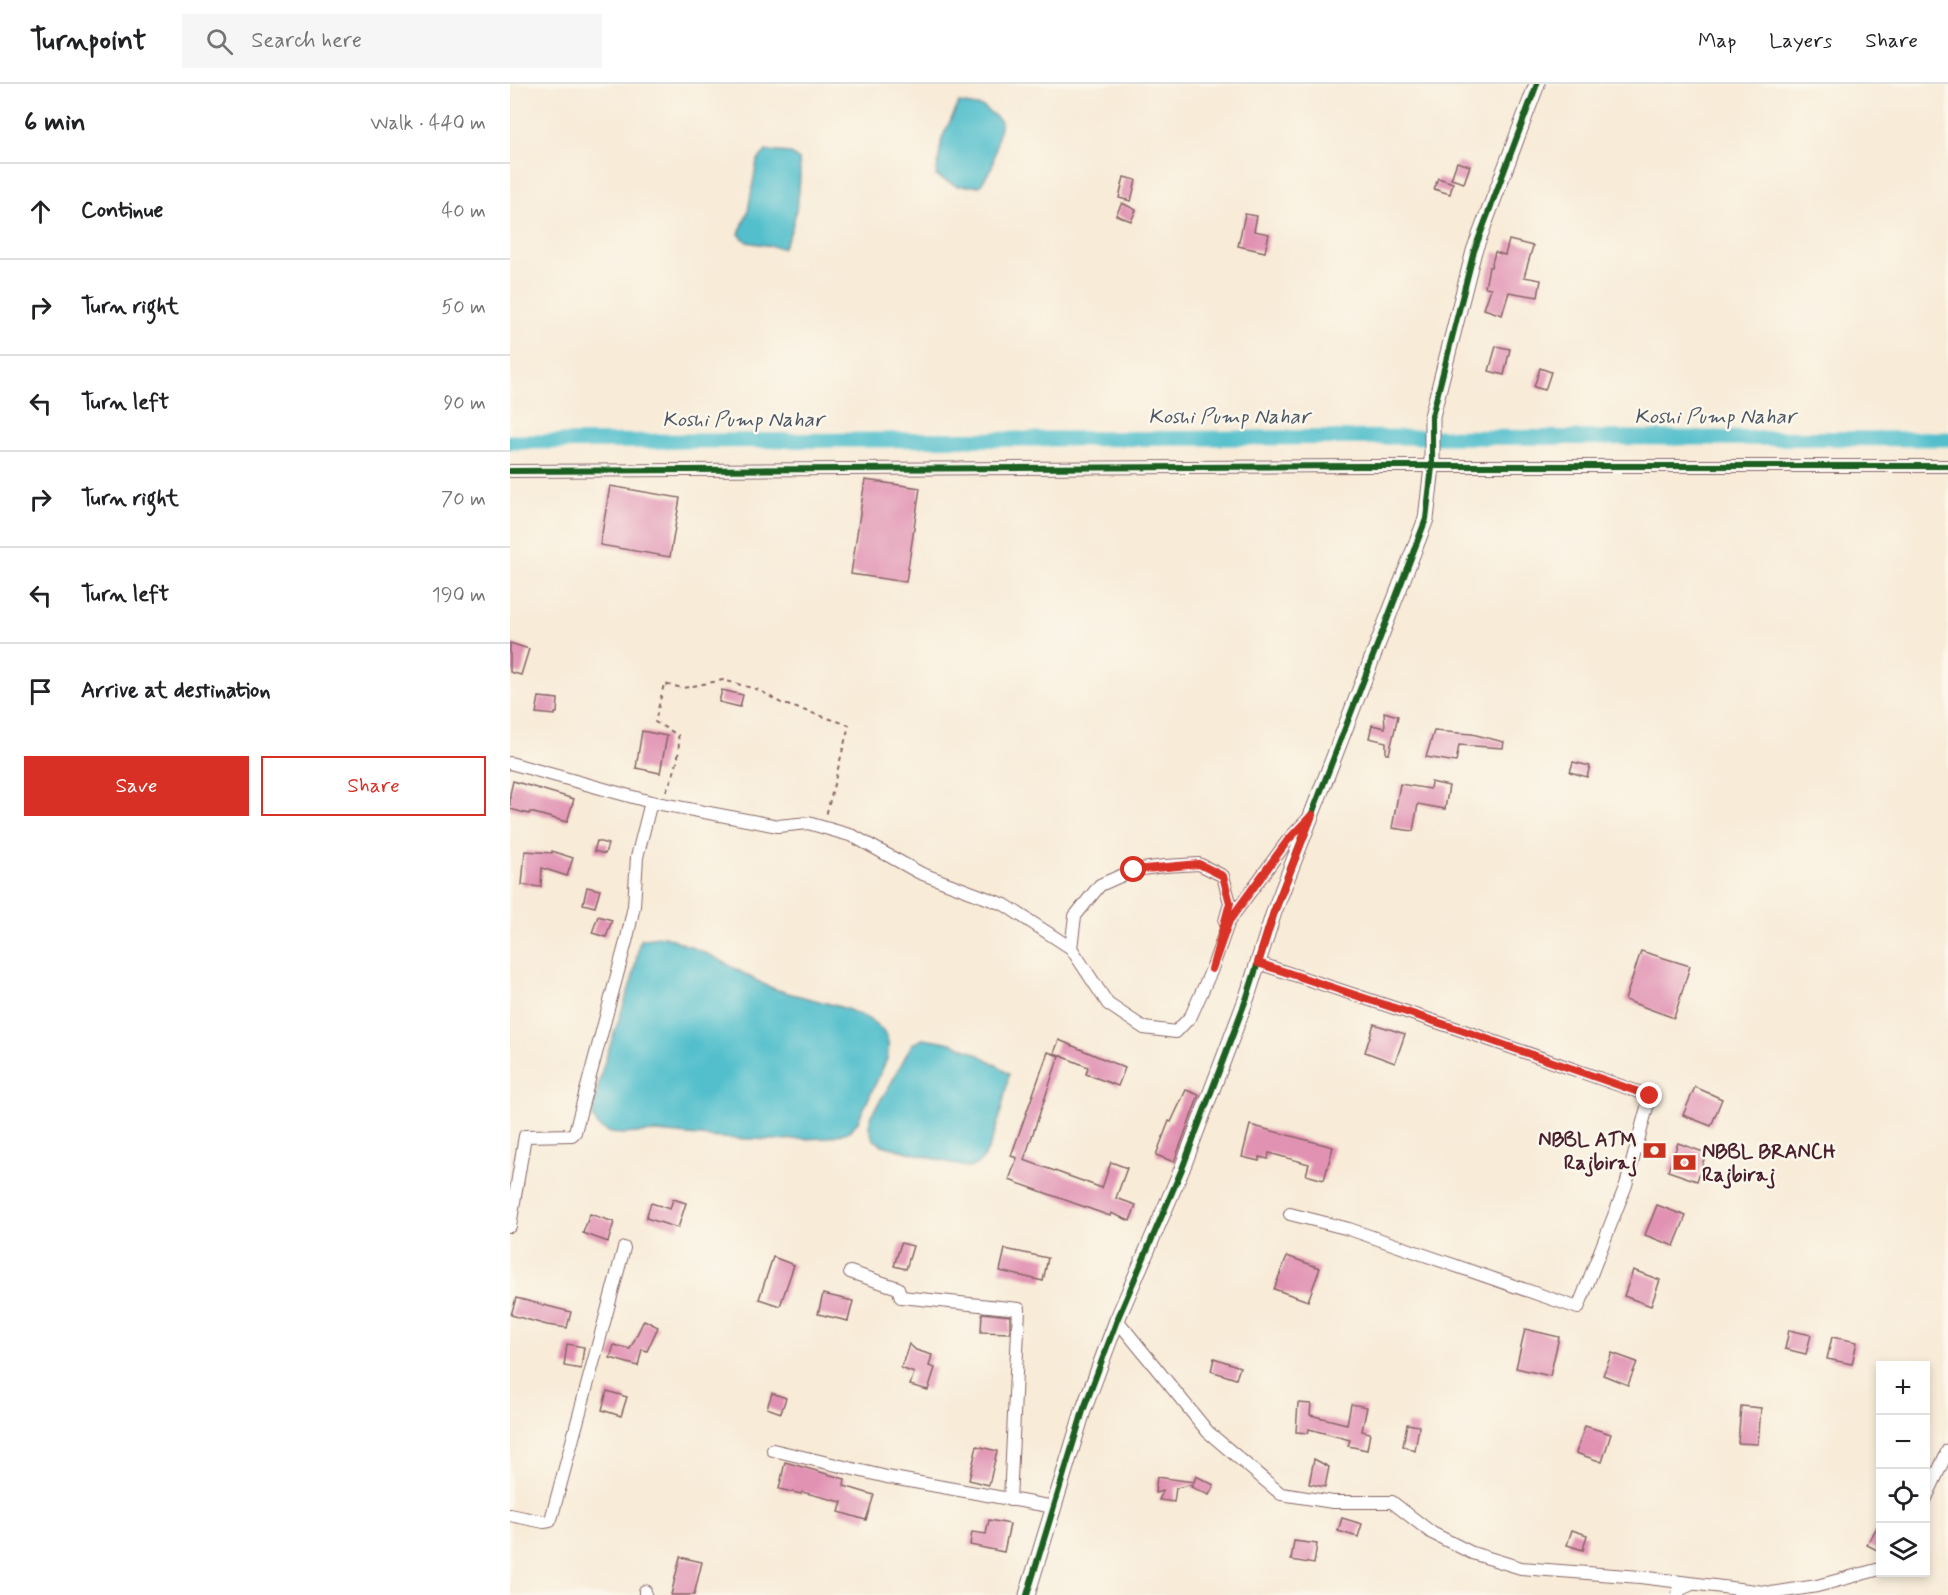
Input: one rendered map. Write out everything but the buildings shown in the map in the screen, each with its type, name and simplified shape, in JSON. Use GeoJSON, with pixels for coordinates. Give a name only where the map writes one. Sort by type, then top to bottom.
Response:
{"type":"FeatureCollection","features":[{"type":"Feature","properties":{"kind":"street"},"geometry":{"type":"LineString","coordinates":[[1027,1595],[1083,1411],[1118,1320],[1182,1169],[1247,997],[1274,912],[1426,519],[1432,467],[1432,416],[1474,251],[1537,84]]}},
{"type":"Feature","properties":{"kind":"street"},"geometry":{"type":"LineString","coordinates":[[510,471],[1948,466]]}},
{"type":"Feature","properties":{"kind":"street"},"geometry":{"type":"LineString","coordinates":[[510,763],[656,802],[778,826],[808,823],[853,836],[920,873],[1005,905],[1071,948],[1108,1004],[1144,1028],[1176,1032],[1191,1016],[1212,969],[1229,921],[1288,840],[1312,815]]}},
{"type":"Feature","properties":{"kind":"street"},"geometry":{"type":"LineString","coordinates":[[510,1226],[525,1136],[572,1135],[575,1132],[627,938],[634,906],[637,857],[656,802]]}},
{"type":"Feature","properties":{"kind":"street"},"geometry":{"type":"LineString","coordinates":[[1071,948],[1075,916],[1100,885],[1134,870],[1199,864],[1223,876],[1230,903],[1212,969]]}},
{"type":"Feature","properties":{"kind":"street"},"geometry":{"type":"LineString","coordinates":[[1258,963],[1650,1096],[1626,1185],[1578,1308],[1348,1229],[1290,1214]]}},
{"type":"Feature","properties":{"kind":"street"},"geometry":{"type":"LineString","coordinates":[[510,1515],[544,1522],[550,1521],[624,1248]]}},
{"type":"Feature","properties":{"kind":"street"},"geometry":{"type":"LineString","coordinates":[[850,1272],[898,1288],[901,1297],[1019,1309],[1010,1500]]}},
{"type":"Feature","properties":{"kind":"street"},"geometry":{"type":"LineString","coordinates":[[1118,1320],[1208,1432],[1281,1494],[1333,1502],[1392,1502],[1432,1533],[1472,1553],[1521,1568],[1693,1583],[1772,1593],[1817,1586],[1876,1570]]}},
{"type":"Feature","properties":{"kind":"street"},"geometry":{"type":"LineString","coordinates":[[773,1450],[886,1477],[1054,1507]]}},
{"type":"Feature","properties":{"kind":"street"},"geometry":{"type":"LineString","coordinates":[[1930,1489],[1948,1450]]}},
{"type":"Feature","properties":{"kind":"street"},"geometry":{"type":"LineString","coordinates":[[1678,1595],[1679,1590],[1693,1583]]}},
{"type":"Feature","properties":{"kind":"path"},"geometry":{"type":"LineString","coordinates":[[656,802],[673,777],[680,751],[678,735],[655,722],[664,684],[683,688],[723,680],[759,690],[781,703],[849,724],[823,827]]}},
{"type":"Feature","properties":{"kind":"water"},"geometry":{"type":"Polygon","coordinates":[[[959,103],[983,107],[1001,121],[992,167],[980,186],[957,186],[936,176],[942,138],[959,103]]]}},
{"type":"Feature","properties":{"kind":"water"},"geometry":{"type":"Polygon","coordinates":[[[766,151],[790,153],[799,160],[800,181],[797,206],[791,230],[782,248],[747,242],[739,234],[748,211],[757,161],[766,151]]]}},
{"type":"Feature","properties":{"kind":"water"},"geometry":{"type":"Polygon","coordinates":[[[665,936],[712,956],[765,985],[848,1010],[877,1025],[887,1039],[887,1059],[857,1123],[848,1132],[825,1138],[779,1140],[720,1138],[657,1132],[622,1134],[611,1133],[600,1128],[593,1118],[594,1106],[602,1070],[633,977],[640,940],[665,936]]]}},
{"type":"Feature","properties":{"kind":"water"},"geometry":{"type":"Polygon","coordinates":[[[923,1039],[958,1045],[990,1061],[1009,1074],[999,1119],[987,1152],[982,1160],[970,1168],[882,1145],[873,1139],[869,1127],[871,1115],[912,1044],[923,1039]]]}},
{"type":"Feature","properties":{"kind":"waterway","name":"Koshi Pump Nahar"},"geometry":{"type":"LineString","coordinates":[[510,442],[1414,437],[1948,439]]}},
{"type":"Feature","properties":{"kind":"cycle path"},"geometry":{"type":"LineString","coordinates":[[1027,1595],[1083,1411],[1117,1320],[1182,1169],[1247,997],[1274,912],[1426,519],[1432,467],[1432,416],[1474,251],[1537,84]]}},
{"type":"Feature","properties":{"kind":"cycle path"},"geometry":{"type":"LineString","coordinates":[[510,471],[1365,466],[1948,466]]}},
{"type":"Feature","properties":{"kind":"place","name":"NBBL ATM Rajbiraj"},"geometry":{"type":"Point","coordinates":[1655,1151]}},
{"type":"Feature","properties":{"kind":"place","name":"NBBL BRANCH Rajbiraj"},"geometry":{"type":"Point","coordinates":[1684,1163]}},
{"type":"Feature","properties":{"kind":"route"},"geometry":{"type":"LineString","coordinates":[[1134,870],[1199,864],[1223,876],[1230,903],[1212,969],[1229,921],[1288,840],[1312,815],[1274,912],[1258,963],[1650,1096]]}}]}
